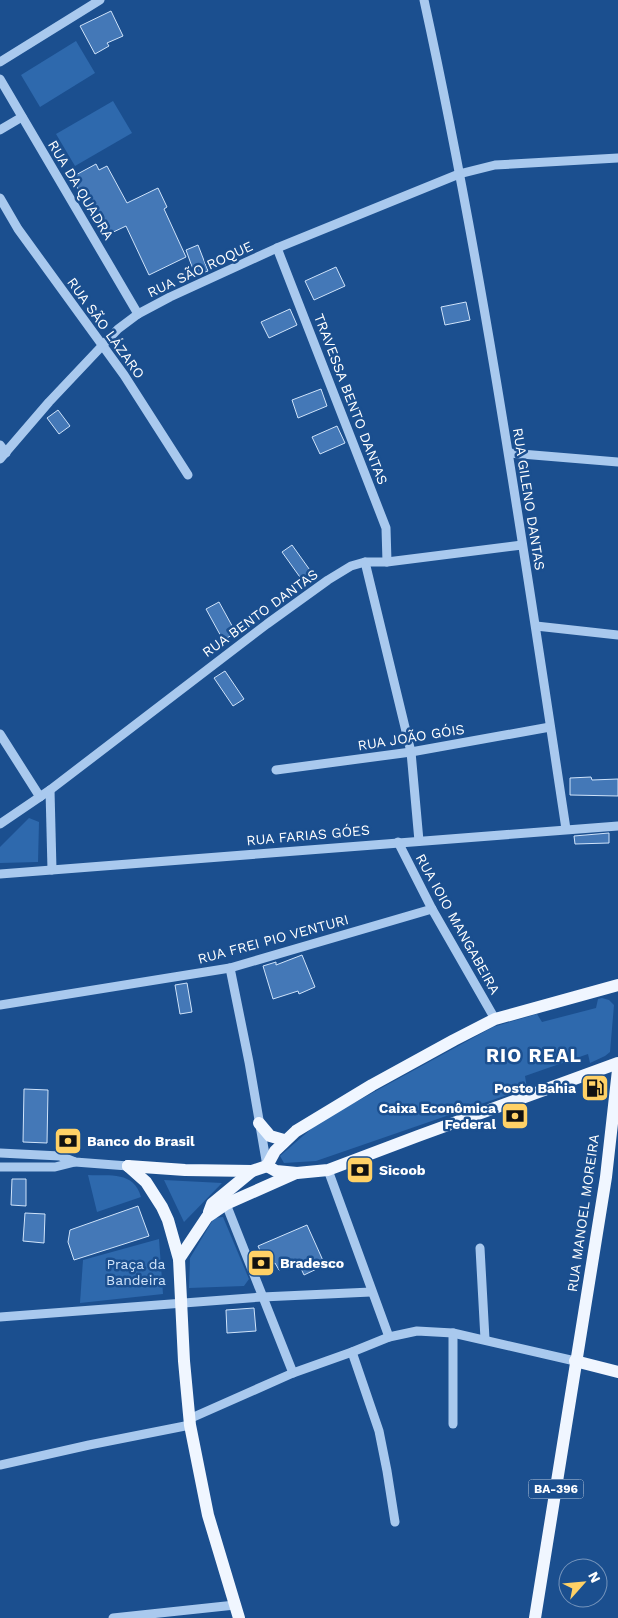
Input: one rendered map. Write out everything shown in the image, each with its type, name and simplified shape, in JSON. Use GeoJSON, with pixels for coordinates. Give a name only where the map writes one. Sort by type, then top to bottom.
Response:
{"type":"FeatureCollection","features":[{"type":"Feature","properties":{"kind":"main road"},"geometry":{"type":"LineString","coordinates":[[128,1166],[185,1170],[252,1171],[267,1166],[275,1151],[284,1140],[314,1119],[454,1040],[495,1019],[618,985]]}},
{"type":"Feature","properties":{"kind":"main road"},"geometry":{"type":"LineString","coordinates":[[267,1166],[276,1171],[297,1173],[328,1170],[618,1063]]}},
{"type":"Feature","properties":{"kind":"main road","name":"RUA MANOEL MOREIRA"},"geometry":{"type":"LineString","coordinates":[[575,1361],[606,1177],[618,1070]]}},
{"type":"Feature","properties":{"kind":"main road"},"geometry":{"type":"LineString","coordinates":[[259,1123],[270,1136],[284,1140]]}},
{"type":"Feature","properties":{"kind":"main road"},"geometry":{"type":"LineString","coordinates":[[128,1166],[146,1182],[162,1207],[168,1220],[179,1259],[184,1361],[190,1422],[208,1515],[239,1618]]}},
{"type":"Feature","properties":{"kind":"main road"},"geometry":{"type":"LineString","coordinates":[[179,1259],[207,1217],[212,1204],[252,1171]]}},
{"type":"Feature","properties":{"kind":"main road"},"geometry":{"type":"LineString","coordinates":[[207,1217],[226,1204],[297,1173]]}},
{"type":"Feature","properties":{"kind":"main road"},"geometry":{"type":"LineString","coordinates":[[575,1361],[618,1372]]}},
{"type":"Feature","properties":{"kind":"main road","name":"BA-396"},"geometry":{"type":"LineString","coordinates":[[535,1618],[575,1361]]}},
{"type":"Feature","properties":{"kind":"street"},"geometry":{"type":"LineString","coordinates":[[0,62],[100,0]]}},
{"type":"Feature","properties":{"kind":"street","name":"RUA GILENO DANTAS"},"geometry":{"type":"LineString","coordinates":[[424,0],[444,89],[509,453],[566,829]]}},
{"type":"Feature","properties":{"kind":"street","name":"RUA DA QUADRA"},"geometry":{"type":"LineString","coordinates":[[0,79],[138,314]]}},
{"type":"Feature","properties":{"kind":"street"},"geometry":{"type":"LineString","coordinates":[[0,130],[22,118]]}},
{"type":"Feature","properties":{"kind":"street","name":"RUA SÃO ROQUE"},"geometry":{"type":"LineString","coordinates":[[3,456],[49,402],[118,329],[138,314],[213,276],[459,174],[495,165],[618,158]]}},
{"type":"Feature","properties":{"kind":"street","name":"RUA SÃO LÁZARO"},"geometry":{"type":"LineString","coordinates":[[0,198],[18,229],[124,376],[188,475]]}},
{"type":"Feature","properties":{"kind":"street","name":"TRAVESSA BENTO DANTAS"},"geometry":{"type":"LineString","coordinates":[[277,248],[386,528],[387,562]]}},
{"type":"Feature","properties":{"kind":"street"},"geometry":{"type":"LineString","coordinates":[[0,444],[3,456]]}},
{"type":"Feature","properties":{"kind":"street"},"geometry":{"type":"LineString","coordinates":[[509,453],[618,462]]}},
{"type":"Feature","properties":{"kind":"street","name":"RUA BENTO DANTAS"},"geometry":{"type":"LineString","coordinates":[[0,824],[50,790],[267,624],[328,580],[351,566],[365,562],[387,562],[522,545]]}},
{"type":"Feature","properties":{"kind":"street"},"geometry":{"type":"LineString","coordinates":[[365,562],[411,752],[419,841]]}},
{"type":"Feature","properties":{"kind":"street"},"geometry":{"type":"LineString","coordinates":[[536,626],[618,635]]}},
{"type":"Feature","properties":{"kind":"street","name":"RUA JOÃO GÓIS"},"geometry":{"type":"LineString","coordinates":[[276,770],[411,752],[550,726]]}},
{"type":"Feature","properties":{"kind":"street"},"geometry":{"type":"LineString","coordinates":[[0,734],[40,797]]}},
{"type":"Feature","properties":{"kind":"street"},"geometry":{"type":"LineString","coordinates":[[50,790],[52,870]]}},
{"type":"Feature","properties":{"kind":"street","name":"RUA FARIAS GÓES"},"geometry":{"type":"LineString","coordinates":[[0,874],[618,826]]}},
{"type":"Feature","properties":{"kind":"street","name":"RUA IOIO MANGABEIRA"},"geometry":{"type":"LineString","coordinates":[[398,842],[432,909],[495,1019]]}},
{"type":"Feature","properties":{"kind":"street","name":"RUA FREI PIO VENTURI"},"geometry":{"type":"LineString","coordinates":[[0,1005],[68,993],[166,980],[230,968],[432,909]]}},
{"type":"Feature","properties":{"kind":"street"},"geometry":{"type":"LineString","coordinates":[[230,968],[267,1166]]}},
{"type":"Feature","properties":{"kind":"street"},"geometry":{"type":"LineString","coordinates":[[0,1153],[60,1156],[75,1162],[128,1166]]}},
{"type":"Feature","properties":{"kind":"street"},"geometry":{"type":"LineString","coordinates":[[0,1167],[56,1167],[75,1162]]}},
{"type":"Feature","properties":{"kind":"street"},"geometry":{"type":"LineString","coordinates":[[328,1170],[389,1337]]}},
{"type":"Feature","properties":{"kind":"street"},"geometry":{"type":"LineString","coordinates":[[226,1204],[293,1373]]}},
{"type":"Feature","properties":{"kind":"street"},"geometry":{"type":"LineString","coordinates":[[480,1248],[485,1339]]}},
{"type":"Feature","properties":{"kind":"street"},"geometry":{"type":"LineString","coordinates":[[0,1316],[262,1297],[371,1292]]}},
{"type":"Feature","properties":{"kind":"street"},"geometry":{"type":"LineString","coordinates":[[0,1464],[190,1422],[293,1373],[389,1337],[417,1331],[453,1333],[485,1339],[575,1361]]}},
{"type":"Feature","properties":{"kind":"street"},"geometry":{"type":"LineString","coordinates":[[453,1333],[453,1424]]}},
{"type":"Feature","properties":{"kind":"street"},"geometry":{"type":"LineString","coordinates":[[352,1352],[379,1431],[388,1471],[395,1522]]}},
{"type":"Feature","properties":{"kind":"street"},"geometry":{"type":"LineString","coordinates":[[114,1618],[235,1605]]}},
{"type":"Feature","properties":{"kind":"green space"},"geometry":{"type":"Polygon","coordinates":[[[76,41],[95,73],[40,107],[21,75],[76,41]]]}},
{"type":"Feature","properties":{"kind":"green space"},"geometry":{"type":"Polygon","coordinates":[[[113,101],[132,133],[75,166],[56,134],[113,101]]]}},
{"type":"Feature","properties":{"kind":"green space"},"geometry":{"type":"Polygon","coordinates":[[[29,818],[39,822],[38,862],[0,863],[0,847],[29,818]]]}},
{"type":"Feature","properties":{"kind":"green space"},"geometry":{"type":"Polygon","coordinates":[[[598,999],[609,1000],[614,1005],[610,1052],[605,1056],[590,1063],[588,1054],[525,1076],[527,1088],[316,1161],[284,1163],[280,1156],[319,1122],[493,1027],[537,1014],[542,1022],[596,1008],[598,999]]]}},
{"type":"Feature","properties":{"kind":"green space"},"geometry":{"type":"Polygon","coordinates":[[[88,1175],[113,1176],[127,1179],[138,1189],[141,1197],[97,1212],[88,1175]]]}},
{"type":"Feature","properties":{"kind":"green space","name":"Praça da Bandeira"},"geometry":{"type":"Polygon","coordinates":[[[164,1180],[222,1183],[184,1222],[164,1180]]]}},
{"type":"Feature","properties":{"kind":"green space","name":"Praça da Bandeira"},"geometry":{"type":"Polygon","coordinates":[[[223,1217],[249,1279],[244,1286],[189,1288],[190,1258],[214,1218],[223,1217]]]}},
{"type":"Feature","properties":{"kind":"green space","name":"Praça da Bandeira"},"geometry":{"type":"Polygon","coordinates":[[[159,1239],[163,1294],[80,1303],[83,1260],[159,1239]]]}},
{"type":"Feature","properties":{"kind":"building"},"geometry":{"type":"Polygon","coordinates":[[[111,11],[123,36],[107,43],[109,46],[95,54],[80,26],[111,11]]]}},
{"type":"Feature","properties":{"kind":"building"},"geometry":{"type":"Polygon","coordinates":[[[96,164],[99,170],[107,166],[127,203],[158,188],[167,207],[164,209],[186,257],[149,275],[126,226],[105,236],[88,200],[85,202],[72,177],[96,164]]]}},
{"type":"Feature","properties":{"kind":"building"},"geometry":{"type":"Polygon","coordinates":[[[198,245],[208,271],[195,275],[186,250],[198,245]]]}},
{"type":"Feature","properties":{"kind":"building"},"geometry":{"type":"Polygon","coordinates":[[[336,267],[345,286],[314,300],[305,281],[336,267]]]}},
{"type":"Feature","properties":{"kind":"building"},"geometry":{"type":"Polygon","coordinates":[[[466,302],[470,320],[445,325],[441,307],[466,302]]]}},
{"type":"Feature","properties":{"kind":"building"},"geometry":{"type":"Polygon","coordinates":[[[290,309],[297,325],[269,338],[261,322],[290,309]]]}},
{"type":"Feature","properties":{"kind":"building"},"geometry":{"type":"Polygon","coordinates":[[[321,389],[327,406],[298,418],[292,400],[321,389]]]}},
{"type":"Feature","properties":{"kind":"building"},"geometry":{"type":"Polygon","coordinates":[[[58,410],[70,426],[59,434],[47,418],[58,410]]]}},
{"type":"Feature","properties":{"kind":"building"},"geometry":{"type":"Polygon","coordinates":[[[337,426],[345,443],[320,454],[312,437],[337,426]]]}},
{"type":"Feature","properties":{"kind":"building"},"geometry":{"type":"Polygon","coordinates":[[[292,545],[312,573],[302,580],[282,552],[292,545]]]}},
{"type":"Feature","properties":{"kind":"building"},"geometry":{"type":"Polygon","coordinates":[[[219,602],[236,633],[223,640],[206,609],[219,602]]]}},
{"type":"Feature","properties":{"kind":"building"},"geometry":{"type":"Polygon","coordinates":[[[225,671],[244,699],[233,706],[214,678],[225,671]]]}},
{"type":"Feature","properties":{"kind":"building"},"geometry":{"type":"Polygon","coordinates":[[[591,777],[592,780],[618,779],[618,796],[570,795],[570,778],[591,777]]]}},
{"type":"Feature","properties":{"kind":"building"},"geometry":{"type":"Polygon","coordinates":[[[609,833],[609,843],[575,844],[574,836],[609,833]]]}},
{"type":"Feature","properties":{"kind":"building"},"geometry":{"type":"Polygon","coordinates":[[[302,955],[315,987],[299,994],[298,991],[273,999],[263,966],[276,962],[276,965],[302,955]]]}},
{"type":"Feature","properties":{"kind":"building"},"geometry":{"type":"Polygon","coordinates":[[[187,983],[192,1012],[180,1014],[175,985],[187,983]]]}},
{"type":"Feature","properties":{"kind":"building"},"geometry":{"type":"Polygon","coordinates":[[[24,1089],[48,1090],[47,1143],[23,1142],[24,1089]]]}},
{"type":"Feature","properties":{"kind":"building"},"geometry":{"type":"Polygon","coordinates":[[[12,1179],[26,1179],[26,1206],[11,1205],[12,1179]]]}},
{"type":"Feature","properties":{"kind":"building"},"geometry":{"type":"Polygon","coordinates":[[[138,1206],[149,1236],[74,1260],[68,1242],[70,1230],[138,1206]]]}},
{"type":"Feature","properties":{"kind":"building"},"geometry":{"type":"Polygon","coordinates":[[[25,1213],[45,1214],[44,1243],[23,1241],[25,1213]]]}},
{"type":"Feature","properties":{"kind":"building"},"geometry":{"type":"Polygon","coordinates":[[[307,1225],[325,1265],[304,1275],[298,1262],[279,1270],[275,1263],[267,1266],[258,1246],[307,1225]]]}},
{"type":"Feature","properties":{"kind":"building"},"geometry":{"type":"Polygon","coordinates":[[[254,1308],[256,1331],[227,1333],[226,1310],[254,1308]]]}},
{"type":"Feature","properties":{"kind":"place","name":"Posto Bahia"},"geometry":{"type":"Point","coordinates":[595,1088]}},
{"type":"Feature","properties":{"kind":"place","name":"Caixa Econômica Federal"},"geometry":{"type":"Point","coordinates":[515,1116]}},
{"type":"Feature","properties":{"kind":"place","name":"Banco do Brasil"},"geometry":{"type":"Point","coordinates":[68,1141]}},
{"type":"Feature","properties":{"kind":"place","name":"Sicoob"},"geometry":{"type":"Point","coordinates":[360,1170]}},
{"type":"Feature","properties":{"kind":"place","name":"Bradesco"},"geometry":{"type":"Point","coordinates":[261,1263]}},
{"type":"Feature","properties":{"kind":"district","name":"RIO REAL"},"geometry":{"type":"Point","coordinates":[534,1055]}}]}
